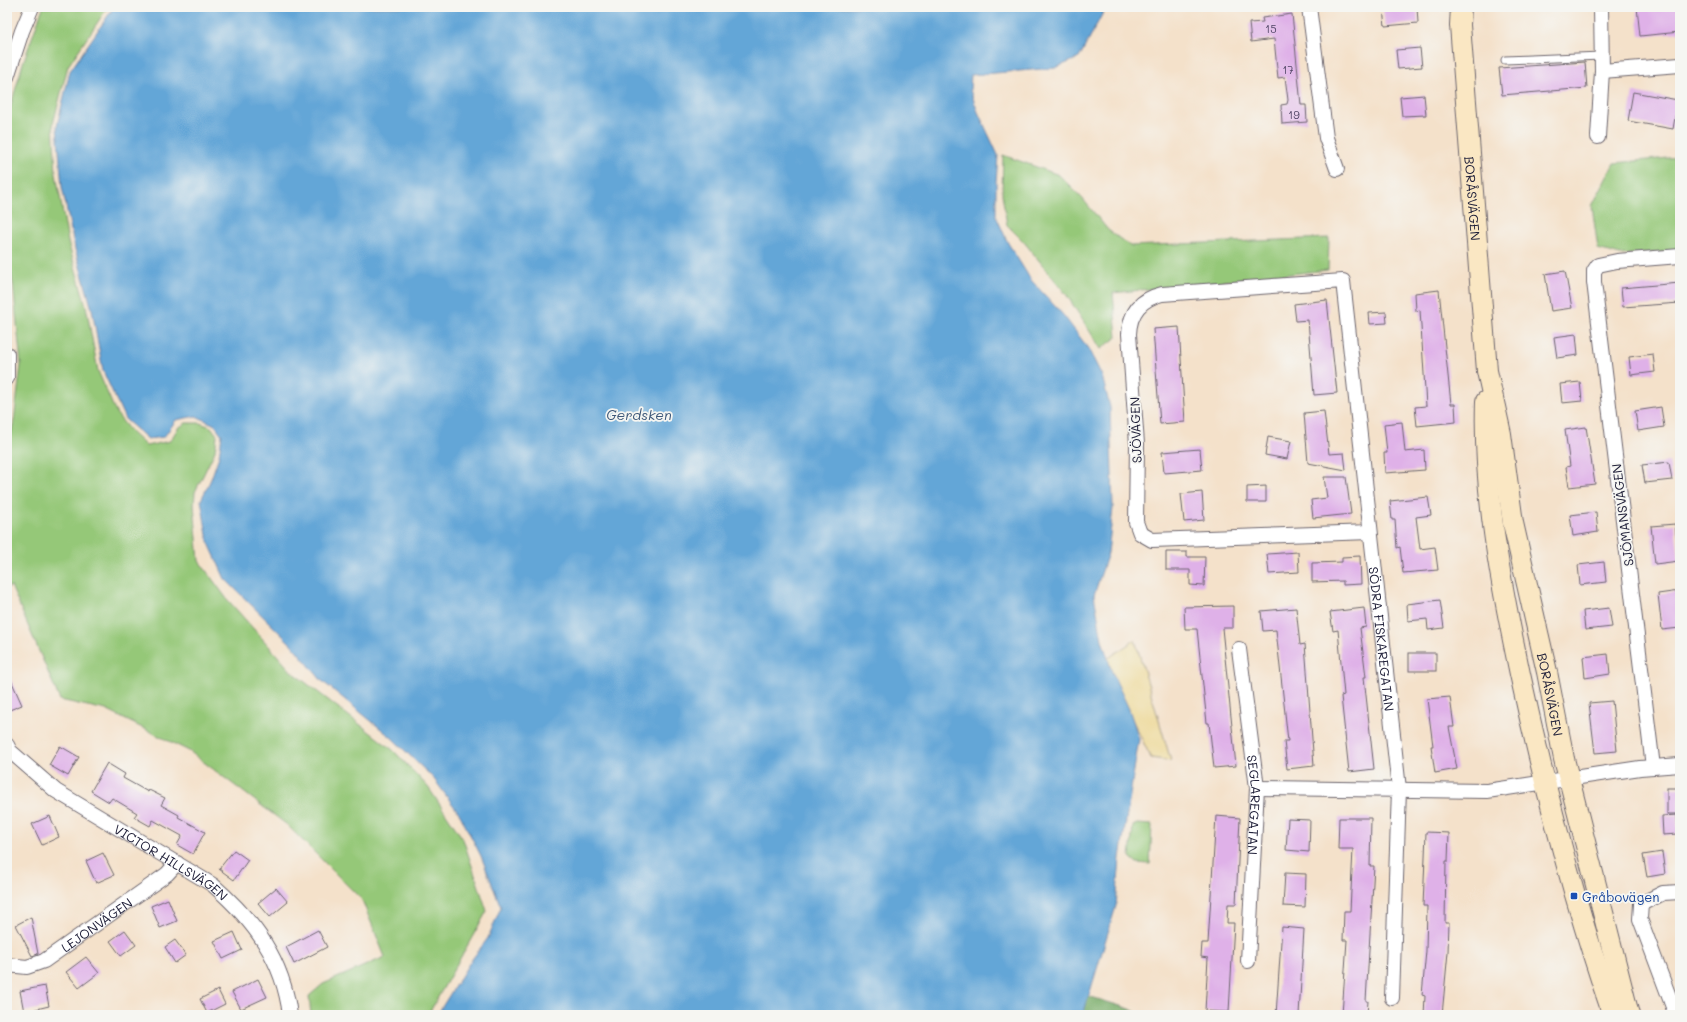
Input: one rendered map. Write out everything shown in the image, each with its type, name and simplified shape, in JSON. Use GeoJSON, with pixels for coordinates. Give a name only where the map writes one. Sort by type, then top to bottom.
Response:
{"type":"FeatureCollection","features":[{"type":"Feature","properties":{"kind":"main road","name":"BORÅSVÄGEN"},"geometry":{"type":"LineString","coordinates":[[1459,13],[1487,372],[1485,441],[1493,527],[1509,619],[1544,782],[1574,896],[1613,1015]]}},
{"type":"Feature","properties":{"kind":"main road","name":"BORÅSVÄGEN"},"geometry":{"type":"LineString","coordinates":[[1487,372],[1501,434],[1513,523],[1562,749],[1629,1015]]}},
{"type":"Feature","properties":{"kind":"street"},"geometry":{"type":"LineString","coordinates":[[8,72],[32,7]]}},
{"type":"Feature","properties":{"kind":"street"},"geometry":{"type":"LineString","coordinates":[[1309,7],[1326,138],[1337,169]]}},
{"type":"Feature","properties":{"kind":"street"},"geometry":{"type":"LineString","coordinates":[[1598,137],[1602,71],[1601,7]]}},
{"type":"Feature","properties":{"kind":"street"},"geometry":{"type":"LineString","coordinates":[[1602,71],[1680,65]]}},
{"type":"Feature","properties":{"kind":"street","name":"SJÖMANSVÄGEN"},"geometry":{"type":"LineString","coordinates":[[1653,767],[1594,282],[1594,271],[1598,265],[1616,261],[1680,256]]}},
{"type":"Feature","properties":{"kind":"street","name":"SÖDRA FISKAREGATAN"},"geometry":{"type":"LineString","coordinates":[[1343,281],[1399,789],[1392,998]]}},
{"type":"Feature","properties":{"kind":"street","name":"SJÖVÄGEN"},"geometry":{"type":"LineString","coordinates":[[1343,281],[1162,294],[1148,299],[1135,309],[1129,324],[1129,334],[1137,444],[1136,522],[1140,533],[1152,540],[1370,532]]}},
{"type":"Feature","properties":{"kind":"street"},"geometry":{"type":"LineString","coordinates":[[7,354],[7,378]]}},
{"type":"Feature","properties":{"kind":"street","name":"SEGLAREGATAN"},"geometry":{"type":"LineString","coordinates":[[1239,649],[1257,788],[1248,961]]}},
{"type":"Feature","properties":{"kind":"street","name":"VICTOR HILLSVÄGEN"},"geometry":{"type":"LineString","coordinates":[[8,750],[56,791],[213,885],[233,903],[248,918],[270,949],[289,1002],[290,1015]]}},
{"type":"Feature","properties":{"kind":"street"},"geometry":{"type":"LineString","coordinates":[[1257,788],[1487,791],[1653,767],[1680,765]]}},
{"type":"Feature","properties":{"kind":"street","name":"LEJONVÄGEN"},"geometry":{"type":"LineString","coordinates":[[7,965],[27,967],[44,961],[166,874],[177,863]]}},
{"type":"Feature","properties":{"kind":"street"},"geometry":{"type":"LineString","coordinates":[[1676,1015],[1640,919],[1641,904],[1663,893],[1680,892]]}},
{"type":"Feature","properties":{"kind":"lane"},"geometry":{"type":"LineString","coordinates":[[1505,60],[1601,56]]}},
{"type":"Feature","properties":{"kind":"green space"},"geometry":{"type":"Polygon","coordinates":[[[43,7],[108,7],[68,66],[53,124],[56,174],[68,242],[86,306],[98,371],[116,413],[131,432],[146,446],[170,441],[178,428],[186,423],[200,423],[211,427],[217,435],[215,451],[195,492],[194,505],[199,561],[227,599],[292,672],[393,750],[428,787],[463,839],[487,911],[428,1015],[311,1015],[309,996],[323,984],[385,957],[362,900],[286,824],[189,751],[106,710],[60,700],[11,586],[7,588],[7,451],[14,421],[21,365],[13,283],[7,254],[7,119],[23,63],[43,7]]]}},
{"type":"Feature","properties":{"kind":"green space"},"geometry":{"type":"Polygon","coordinates":[[[1003,155],[1059,175],[1082,198],[1108,230],[1130,246],[1329,238],[1328,270],[1113,293],[1117,337],[1101,349],[1066,294],[1024,242],[1007,225],[1002,194],[1003,155]]]}},
{"type":"Feature","properties":{"kind":"green space"},"geometry":{"type":"Polygon","coordinates":[[[1680,157],[1680,251],[1620,255],[1598,249],[1592,206],[1614,163],[1680,157]]]}},
{"type":"Feature","properties":{"kind":"green space"},"geometry":{"type":"Polygon","coordinates":[[[1137,824],[1152,825],[1150,864],[1137,863],[1130,857],[1133,826],[1137,824]]]}},
{"type":"Feature","properties":{"kind":"green space"},"geometry":{"type":"Polygon","coordinates":[[[1088,996],[1130,1009],[1141,1015],[1083,1015],[1088,996]]]}},
{"type":"Feature","properties":{"kind":"sand"},"geometry":{"type":"Polygon","coordinates":[[[1135,640],[1171,761],[1151,758],[1104,661],[1135,640]]]}},
{"type":"Feature","properties":{"kind":"water","name":"Gerdsken"},"geometry":{"type":"Polygon","coordinates":[[[114,7],[1106,7],[1079,58],[1055,68],[971,75],[970,90],[978,112],[998,155],[996,216],[1008,243],[1031,280],[1064,316],[1088,348],[1102,376],[1110,407],[1113,508],[1108,553],[1094,595],[1102,640],[1112,672],[1129,709],[1139,739],[1120,858],[1116,906],[1083,1015],[437,1015],[470,962],[488,938],[501,907],[481,856],[459,813],[434,779],[392,738],[322,681],[292,645],[225,579],[208,541],[201,500],[211,479],[219,456],[222,435],[215,425],[196,416],[176,420],[164,437],[148,439],[125,419],[103,371],[92,309],[75,249],[62,187],[57,126],[70,71],[114,7]]]}},
{"type":"Feature","properties":{"kind":"building"},"geometry":{"type":"Polygon","coordinates":[[[1417,7],[1418,23],[1385,26],[1383,9],[1417,7]]]}},
{"type":"Feature","properties":{"kind":"building"},"geometry":{"type":"Polygon","coordinates":[[[1637,7],[1680,7],[1680,32],[1640,36],[1637,7]]]}},
{"type":"Feature","properties":{"kind":"building"},"geometry":{"type":"Polygon","coordinates":[[[1292,14],[1301,105],[1306,105],[1307,122],[1282,124],[1281,105],[1287,104],[1288,100],[1285,77],[1278,78],[1274,39],[1251,42],[1249,23],[1263,22],[1262,18],[1292,14]]]}},
{"type":"Feature","properties":{"kind":"building"},"geometry":{"type":"Polygon","coordinates":[[[1420,48],[1422,67],[1398,69],[1396,50],[1420,48]]]}},
{"type":"Feature","properties":{"kind":"building"},"geometry":{"type":"Polygon","coordinates":[[[1585,62],[1587,88],[1502,95],[1499,68],[1585,62]]]}},
{"type":"Feature","properties":{"kind":"building"},"geometry":{"type":"Polygon","coordinates":[[[1633,92],[1678,100],[1673,129],[1628,121],[1633,92]]]}},
{"type":"Feature","properties":{"kind":"building"},"geometry":{"type":"Polygon","coordinates":[[[1424,95],[1426,115],[1402,116],[1400,97],[1424,95]]]}},
{"type":"Feature","properties":{"kind":"building"},"geometry":{"type":"Polygon","coordinates":[[[1565,271],[1572,308],[1551,311],[1545,274],[1565,271]]]}},
{"type":"Feature","properties":{"kind":"building"},"geometry":{"type":"Polygon","coordinates":[[[1680,283],[1680,303],[1623,307],[1621,288],[1680,283]]]}},
{"type":"Feature","properties":{"kind":"building"},"geometry":{"type":"Polygon","coordinates":[[[1439,290],[1451,404],[1455,404],[1456,422],[1417,426],[1415,407],[1426,406],[1420,310],[1416,311],[1415,293],[1439,290]]]}},
{"type":"Feature","properties":{"kind":"building"},"geometry":{"type":"Polygon","coordinates":[[[1327,300],[1337,393],[1314,395],[1308,320],[1296,321],[1294,304],[1327,300]]]}},
{"type":"Feature","properties":{"kind":"building"},"geometry":{"type":"Polygon","coordinates":[[[1386,312],[1387,323],[1370,324],[1369,313],[1386,312]]]}},
{"type":"Feature","properties":{"kind":"building"},"geometry":{"type":"Polygon","coordinates":[[[1179,327],[1185,422],[1160,424],[1153,329],[1179,327]]]}},
{"type":"Feature","properties":{"kind":"building"},"geometry":{"type":"Polygon","coordinates":[[[1576,334],[1578,355],[1557,358],[1554,337],[1576,334]]]}},
{"type":"Feature","properties":{"kind":"building"},"geometry":{"type":"Polygon","coordinates":[[[1653,354],[1655,372],[1631,375],[1629,357],[1653,354]]]}},
{"type":"Feature","properties":{"kind":"building"},"geometry":{"type":"Polygon","coordinates":[[[1580,382],[1582,401],[1562,403],[1560,384],[1580,382]]]}},
{"type":"Feature","properties":{"kind":"building"},"geometry":{"type":"Polygon","coordinates":[[[1661,407],[1664,427],[1638,431],[1635,411],[1661,407]]]}},
{"type":"Feature","properties":{"kind":"building"},"geometry":{"type":"Polygon","coordinates":[[[1324,411],[1329,454],[1344,453],[1346,470],[1308,463],[1304,413],[1324,411]]]}},
{"type":"Feature","properties":{"kind":"building"},"geometry":{"type":"Polygon","coordinates":[[[1402,422],[1405,452],[1424,450],[1425,470],[1385,473],[1384,453],[1387,453],[1384,424],[1402,422]]]}},
{"type":"Feature","properties":{"kind":"building"},"geometry":{"type":"Polygon","coordinates":[[[1586,427],[1595,484],[1569,487],[1566,467],[1570,466],[1565,430],[1586,427]]]}},
{"type":"Feature","properties":{"kind":"building"},"geometry":{"type":"Polygon","coordinates":[[[1268,437],[1291,441],[1287,459],[1265,455],[1268,437]]]}},
{"type":"Feature","properties":{"kind":"building"},"geometry":{"type":"Polygon","coordinates":[[[1200,449],[1202,470],[1164,473],[1162,452],[1200,449]]]}},
{"type":"Feature","properties":{"kind":"building"},"geometry":{"type":"Polygon","coordinates":[[[1669,462],[1672,480],[1645,483],[1642,465],[1669,462]]]}},
{"type":"Feature","properties":{"kind":"building"},"geometry":{"type":"Polygon","coordinates":[[[1324,477],[1346,477],[1351,514],[1313,518],[1311,500],[1327,498],[1324,477]]]}},
{"type":"Feature","properties":{"kind":"building"},"geometry":{"type":"Polygon","coordinates":[[[1266,486],[1266,502],[1247,502],[1247,487],[1266,486]]]}},
{"type":"Feature","properties":{"kind":"building"},"geometry":{"type":"Polygon","coordinates":[[[1202,492],[1204,520],[1184,522],[1181,494],[1202,492]]]}},
{"type":"Feature","properties":{"kind":"building"},"geometry":{"type":"Polygon","coordinates":[[[1428,497],[1431,515],[1416,517],[1420,549],[1435,547],[1438,570],[1403,573],[1400,547],[1397,548],[1395,520],[1392,520],[1390,501],[1428,497]]]}},
{"type":"Feature","properties":{"kind":"building"},"geometry":{"type":"Polygon","coordinates":[[[1596,512],[1598,532],[1573,536],[1570,515],[1596,512]]]}},
{"type":"Feature","properties":{"kind":"building"},"geometry":{"type":"Polygon","coordinates":[[[1675,524],[1679,561],[1655,564],[1651,526],[1675,524]]]}},
{"type":"Feature","properties":{"kind":"building"},"geometry":{"type":"Polygon","coordinates":[[[1166,552],[1187,552],[1187,557],[1205,557],[1204,586],[1190,585],[1190,570],[1166,570],[1166,552]]]}},
{"type":"Feature","properties":{"kind":"building"},"geometry":{"type":"Polygon","coordinates":[[[1298,552],[1299,572],[1269,574],[1267,554],[1298,552]]]}},
{"type":"Feature","properties":{"kind":"building"},"geometry":{"type":"Polygon","coordinates":[[[1360,556],[1361,584],[1343,585],[1343,581],[1312,582],[1312,563],[1342,562],[1342,557],[1360,556]]]}},
{"type":"Feature","properties":{"kind":"building"},"geometry":{"type":"Polygon","coordinates":[[[1604,562],[1606,582],[1580,585],[1578,565],[1604,562]]]}},
{"type":"Feature","properties":{"kind":"building"},"geometry":{"type":"Polygon","coordinates":[[[1679,591],[1680,628],[1662,630],[1658,594],[1679,591]]]}},
{"type":"Feature","properties":{"kind":"building"},"geometry":{"type":"Polygon","coordinates":[[[1440,600],[1444,628],[1428,630],[1427,619],[1408,621],[1407,604],[1440,600]]]}},
{"type":"Feature","properties":{"kind":"building"},"geometry":{"type":"Polygon","coordinates":[[[1233,606],[1233,628],[1222,628],[1236,766],[1214,768],[1209,723],[1207,723],[1197,629],[1185,629],[1184,607],[1233,606]]]}},
{"type":"Feature","properties":{"kind":"building"},"geometry":{"type":"Polygon","coordinates":[[[1296,608],[1300,645],[1305,644],[1314,766],[1287,769],[1284,741],[1288,741],[1276,630],[1263,631],[1261,611],[1296,608]]]}},
{"type":"Feature","properties":{"kind":"building"},"geometry":{"type":"Polygon","coordinates":[[[1364,608],[1366,627],[1360,628],[1374,769],[1349,772],[1341,696],[1344,695],[1338,630],[1333,631],[1330,612],[1364,608]]]}},
{"type":"Feature","properties":{"kind":"building"},"geometry":{"type":"Polygon","coordinates":[[[1609,608],[1612,627],[1585,630],[1583,611],[1609,608]]]}},
{"type":"Feature","properties":{"kind":"building"},"geometry":{"type":"Polygon","coordinates":[[[1409,653],[1436,653],[1436,671],[1409,671],[1409,653]]]}},
{"type":"Feature","properties":{"kind":"building"},"geometry":{"type":"Polygon","coordinates":[[[1608,654],[1610,674],[1585,678],[1583,657],[1608,654]]]}},
{"type":"Feature","properties":{"kind":"building"},"geometry":{"type":"Polygon","coordinates":[[[7,671],[22,705],[7,711],[7,671]]]}},
{"type":"Feature","properties":{"kind":"building"},"geometry":{"type":"Polygon","coordinates":[[[1450,697],[1454,727],[1449,727],[1457,769],[1435,773],[1427,699],[1450,697]]]}},
{"type":"Feature","properties":{"kind":"building"},"geometry":{"type":"Polygon","coordinates":[[[1612,701],[1617,751],[1595,753],[1589,703],[1612,701]]]}},
{"type":"Feature","properties":{"kind":"building"},"geometry":{"type":"Polygon","coordinates":[[[60,746],[79,757],[68,776],[49,765],[60,746]]]}},
{"type":"Feature","properties":{"kind":"building"},"geometry":{"type":"Polygon","coordinates":[[[107,763],[125,774],[123,778],[148,792],[149,790],[165,798],[161,805],[179,815],[178,817],[205,832],[193,854],[177,845],[182,836],[153,820],[150,826],[134,817],[137,813],[112,798],[109,802],[91,791],[107,763]]]}},
{"type":"Feature","properties":{"kind":"building"},"geometry":{"type":"Polygon","coordinates":[[[1667,788],[1680,788],[1680,814],[1667,814],[1667,788]]]}},
{"type":"Feature","properties":{"kind":"building"},"geometry":{"type":"Polygon","coordinates":[[[1677,815],[1678,834],[1663,835],[1662,816],[1677,815]]]}},
{"type":"Feature","properties":{"kind":"building"},"geometry":{"type":"Polygon","coordinates":[[[50,816],[59,837],[42,845],[32,824],[50,816]]]}},
{"type":"Feature","properties":{"kind":"building"},"geometry":{"type":"Polygon","coordinates":[[[1216,816],[1240,818],[1236,904],[1228,904],[1227,923],[1234,923],[1229,1012],[1205,1011],[1208,958],[1201,957],[1202,943],[1208,943],[1216,816]]]}},
{"type":"Feature","properties":{"kind":"building"},"geometry":{"type":"Polygon","coordinates":[[[1339,818],[1371,818],[1370,866],[1374,866],[1366,1001],[1368,1001],[1367,1015],[1342,1015],[1347,940],[1343,940],[1344,911],[1350,911],[1353,849],[1338,849],[1339,818]]]}},
{"type":"Feature","properties":{"kind":"building"},"geometry":{"type":"Polygon","coordinates":[[[1288,819],[1310,820],[1309,852],[1286,850],[1288,819]]]}},
{"type":"Feature","properties":{"kind":"building"},"geometry":{"type":"Polygon","coordinates":[[[1426,832],[1449,833],[1448,861],[1446,861],[1445,923],[1449,923],[1448,952],[1442,1015],[1424,1015],[1425,996],[1422,995],[1426,951],[1427,906],[1423,906],[1426,832]]]}},
{"type":"Feature","properties":{"kind":"building"},"geometry":{"type":"Polygon","coordinates":[[[234,850],[248,860],[234,880],[219,869],[234,850]]]}},
{"type":"Feature","properties":{"kind":"building"},"geometry":{"type":"Polygon","coordinates":[[[1662,852],[1665,874],[1647,877],[1643,855],[1662,852]]]}},
{"type":"Feature","properties":{"kind":"building"},"geometry":{"type":"Polygon","coordinates":[[[103,853],[114,875],[96,883],[86,861],[103,853]]]}},
{"type":"Feature","properties":{"kind":"building"},"geometry":{"type":"Polygon","coordinates":[[[1285,873],[1306,874],[1305,907],[1283,906],[1285,873]]]}},
{"type":"Feature","properties":{"kind":"building"},"geometry":{"type":"Polygon","coordinates":[[[276,888],[288,902],[270,917],[258,903],[276,888]]]}},
{"type":"Feature","properties":{"kind":"building"},"geometry":{"type":"Polygon","coordinates":[[[168,899],[177,921],[160,928],[151,906],[168,899]]]}},
{"type":"Feature","properties":{"kind":"building"},"geometry":{"type":"Polygon","coordinates":[[[31,917],[38,954],[32,956],[16,925],[31,917]]]}},
{"type":"Feature","properties":{"kind":"building"},"geometry":{"type":"Polygon","coordinates":[[[1282,927],[1304,929],[1299,1015],[1276,1015],[1282,927]]]}},
{"type":"Feature","properties":{"kind":"building"},"geometry":{"type":"Polygon","coordinates":[[[125,930],[136,945],[121,956],[110,941],[125,930]]]}},
{"type":"Feature","properties":{"kind":"building"},"geometry":{"type":"Polygon","coordinates":[[[318,930],[327,947],[294,964],[286,947],[318,930]]]}},
{"type":"Feature","properties":{"kind":"building"},"geometry":{"type":"Polygon","coordinates":[[[234,932],[242,950],[223,959],[214,941],[234,932]]]}},
{"type":"Feature","properties":{"kind":"building"},"geometry":{"type":"Polygon","coordinates":[[[175,940],[186,955],[175,963],[165,947],[175,940]]]}},
{"type":"Feature","properties":{"kind":"building"},"geometry":{"type":"Polygon","coordinates":[[[86,957],[99,973],[79,988],[66,972],[86,957]]]}},
{"type":"Feature","properties":{"kind":"building"},"geometry":{"type":"Polygon","coordinates":[[[258,979],[267,997],[241,1009],[232,992],[258,979]]]}},
{"type":"Feature","properties":{"kind":"building"},"geometry":{"type":"Polygon","coordinates":[[[45,986],[49,1006],[24,1012],[20,991],[45,986]]]}},
{"type":"Feature","properties":{"kind":"building"},"geometry":{"type":"Polygon","coordinates":[[[218,990],[225,1004],[207,1013],[200,999],[218,990]]]}},
{"type":"Feature","properties":{"kind":"place","name":"Gråbovägen"},"geometry":{"type":"Point","coordinates":[1574,896]}}]}
